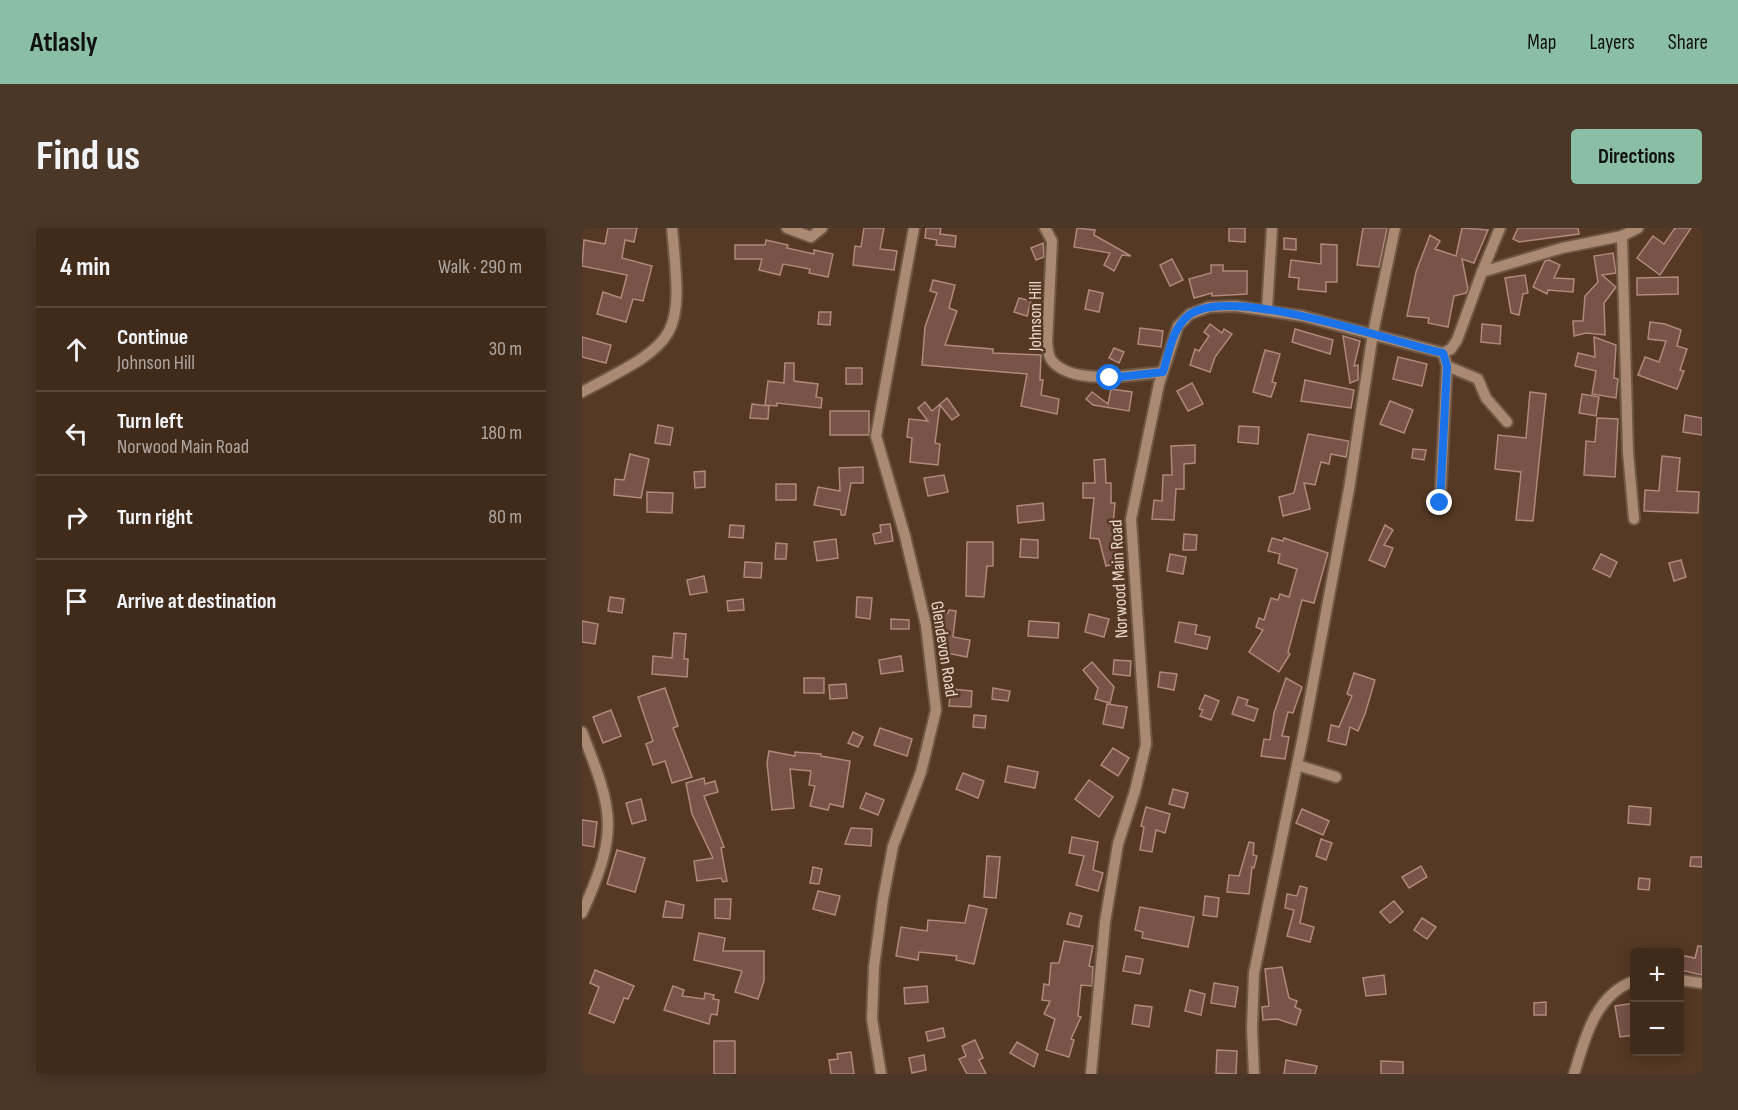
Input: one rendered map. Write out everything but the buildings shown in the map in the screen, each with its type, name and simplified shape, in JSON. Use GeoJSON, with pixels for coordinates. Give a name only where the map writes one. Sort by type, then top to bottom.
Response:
{"type":"FeatureCollection","features":[{"type":"Feature","properties":{"kind":"street"},"geometry":{"type":"LineString","coordinates":[[582,392],[638,363],[656,351],[669,335],[677,315],[678,294],[672,228]]}},
{"type":"Feature","properties":{"kind":"street"},"geometry":{"type":"LineString","coordinates":[[787,228],[811,237],[822,228]]}},
{"type":"Feature","properties":{"kind":"street","name":"Glendevon Road"},"geometry":{"type":"LineString","coordinates":[[881,1074],[872,1018],[874,967],[883,899],[893,846],[921,772],[936,710],[926,625],[905,536],[876,436],[914,228]]}},
{"type":"Feature","properties":{"kind":"street","name":"Johnson Hill"},"geometry":{"type":"LineString","coordinates":[[1046,228],[1052,242],[1047,343],[1050,359],[1061,369],[1110,378],[1163,372]]}},
{"type":"Feature","properties":{"kind":"street"},"geometry":{"type":"LineString","coordinates":[[1268,310],[1272,228]]}},
{"type":"Feature","properties":{"kind":"street"},"geometry":{"type":"LineString","coordinates":[[1254,1074],[1252,1029],[1254,973],[1297,765],[1349,489],[1373,333],[1395,228]]}},
{"type":"Feature","properties":{"kind":"street"},"geometry":{"type":"LineString","coordinates":[[1440,503],[1447,366],[1443,353],[1451,349],[1456,340],[1500,228]]}},
{"type":"Feature","properties":{"kind":"street"},"geometry":{"type":"LineString","coordinates":[[1482,272],[1562,248],[1622,236],[1638,228]]}},
{"type":"Feature","properties":{"kind":"street"},"geometry":{"type":"LineString","coordinates":[[1622,236],[1628,452],[1634,519]]}},
{"type":"Feature","properties":{"kind":"street","name":"Norwood Main Road"},"geometry":{"type":"LineString","coordinates":[[1091,1074],[1105,922],[1119,844],[1146,744],[1131,519],[1163,372],[1178,326],[1190,314],[1218,307],[1268,310],[1373,333],[1403,344],[1443,353]]}},
{"type":"Feature","properties":{"kind":"street"},"geometry":{"type":"LineString","coordinates":[[1447,366],[1478,379],[1486,398],[1507,422]]}},
{"type":"Feature","properties":{"kind":"street"},"geometry":{"type":"LineString","coordinates":[[582,732],[608,804],[609,829],[598,878],[582,913]]}},
{"type":"Feature","properties":{"kind":"street"},"geometry":{"type":"LineString","coordinates":[[1297,765],[1336,777]]}},
{"type":"Feature","properties":{"kind":"street"},"geometry":{"type":"LineString","coordinates":[[1684,981],[1702,983]]}},
{"type":"Feature","properties":{"kind":"street"},"geometry":{"type":"LineString","coordinates":[[1575,1074],[1598,1007],[1630,983]]}},
{"type":"Feature","properties":{"kind":"route"},"geometry":{"type":"LineString","coordinates":[[1110,378],[1163,372],[1178,326],[1190,314],[1209,307],[1235,306],[1302,316],[1443,353],[1447,366],[1440,503]]}}]}
